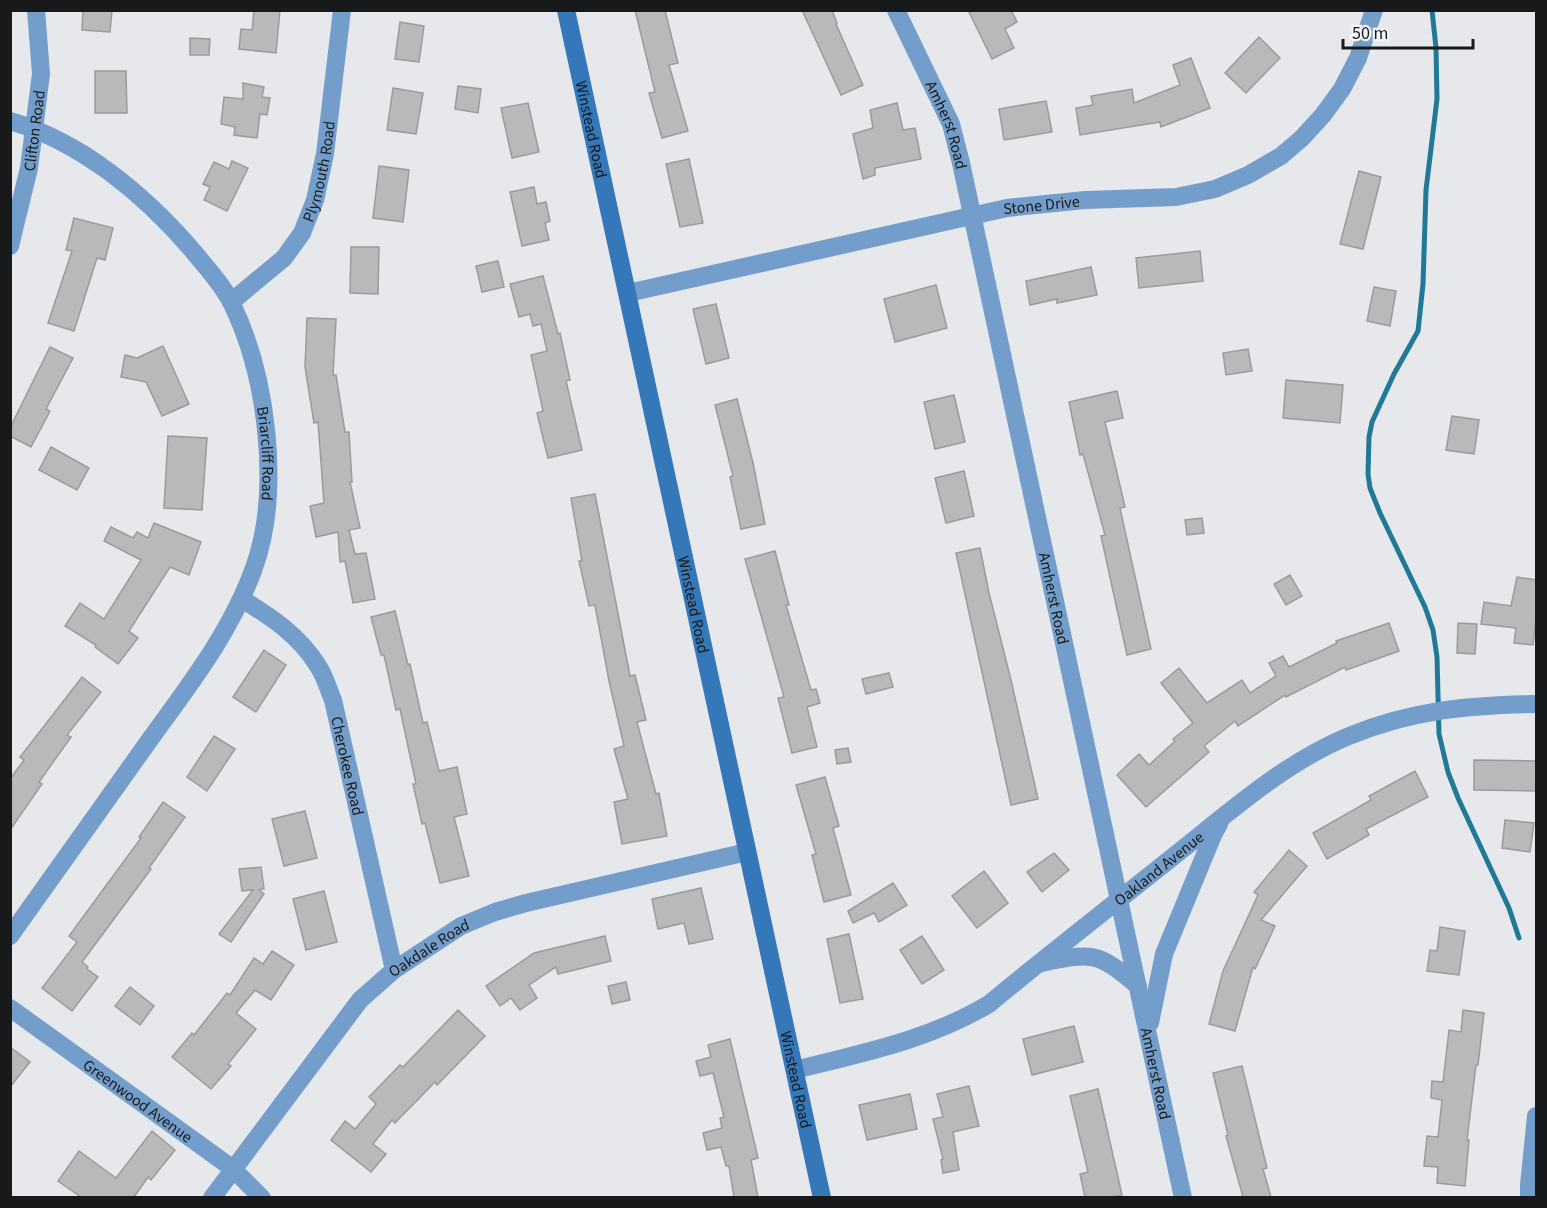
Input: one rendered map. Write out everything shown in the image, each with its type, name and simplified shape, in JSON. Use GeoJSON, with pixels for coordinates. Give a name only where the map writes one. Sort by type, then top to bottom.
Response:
{"type":"FeatureCollection","features":[{"type":"Feature","properties":{"kind":"street","name":"Clifton Road"},"geometry":{"type":"LineString","coordinates":[[10,246],[29,168],[35,128],[40,74],[36,10]]}},
{"type":"Feature","properties":{"kind":"street","name":"Plymouth Road"},"geometry":{"type":"LineString","coordinates":[[231,302],[284,258],[302,233],[315,200],[325,154],[342,10]]}},
{"type":"Feature","properties":{"kind":"street","name":"Winstead Road"},"geometry":{"type":"LineString","coordinates":[[566,10],[822,1197]]}},
{"type":"Feature","properties":{"kind":"street","name":"Amherst Road"},"geometry":{"type":"LineString","coordinates":[[896,10],[951,124],[961,163],[1183,1197]]}},
{"type":"Feature","properties":{"kind":"street","name":"Stone Drive"},"geometry":{"type":"LineString","coordinates":[[628,293],[1007,208],[1085,200],[1176,197],[1215,189],[1248,175],[1281,156],[1323,115],[1342,88],[1358,58],[1374,10]]}},
{"type":"Feature","properties":{"kind":"street","name":"Briarcliff Road"},"geometry":{"type":"LineString","coordinates":[[10,121],[35,128],[67,144],[98,164],[173,229],[205,266],[231,302],[248,344],[259,388],[265,426],[268,472],[265,522],[255,564],[242,599],[209,657],[10,936]]}},
{"type":"Feature","properties":{"kind":"street","name":"Cherokee Road"},"geometry":{"type":"LineString","coordinates":[[242,599],[271,617],[300,640],[320,668],[333,700],[394,970]]}},
{"type":"Feature","properties":{"kind":"street","name":"Oakland Avenue"},"geometry":{"type":"LineString","coordinates":[[795,1070],[904,1042],[965,1019],[989,1004],[1224,816],[1314,754],[1349,736],[1396,720],[1446,708],[1536,704]]}},
{"type":"Feature","properties":{"kind":"street"},"geometry":{"type":"LineString","coordinates":[[1148,1037],[1164,954],[1213,835],[1224,816]]}},
{"type":"Feature","properties":{"kind":"street","name":"Oakdale Road"},"geometry":{"type":"LineString","coordinates":[[212,1197],[360,1000],[394,970],[461,926],[495,912],[747,852]]}},
{"type":"Feature","properties":{"kind":"street"},"geometry":{"type":"LineString","coordinates":[[1039,963],[1086,955],[1100,958],[1137,986]]}},
{"type":"Feature","properties":{"kind":"street","name":"Greenwood Avenue"},"geometry":{"type":"LineString","coordinates":[[10,1008],[232,1168],[262,1197]]}},
{"type":"Feature","properties":{"kind":"street"},"geometry":{"type":"LineString","coordinates":[[1529,1197],[1536,1116]]}},
{"type":"Feature","properties":{"kind":"building"},"geometry":{"type":"Polygon","coordinates":[[[83,10],[112,10],[110,32],[82,30],[83,10]]]}},
{"type":"Feature","properties":{"kind":"building"},"geometry":{"type":"Polygon","coordinates":[[[254,10],[280,10],[276,53],[239,49],[241,29],[252,30],[254,10]]]}},
{"type":"Feature","properties":{"kind":"building"},"geometry":{"type":"Polygon","coordinates":[[[635,10],[665,10],[678,63],[669,65],[688,131],[662,138],[649,93],[655,92],[635,10]]]}},
{"type":"Feature","properties":{"kind":"building"},"geometry":{"type":"Polygon","coordinates":[[[802,10],[832,10],[863,85],[841,95],[802,10]]]}},
{"type":"Feature","properties":{"kind":"building"},"geometry":{"type":"Polygon","coordinates":[[[968,10],[1011,10],[1017,22],[1005,29],[1014,48],[992,59],[968,10]]]}},
{"type":"Feature","properties":{"kind":"building"},"geometry":{"type":"Polygon","coordinates":[[[400,22],[424,26],[419,62],[395,59],[400,22]]]}},
{"type":"Feature","properties":{"kind":"building"},"geometry":{"type":"Polygon","coordinates":[[[1259,37],[1280,58],[1246,93],[1225,73],[1259,37]]]}},
{"type":"Feature","properties":{"kind":"building"},"geometry":{"type":"Polygon","coordinates":[[[190,38],[210,39],[209,55],[190,55],[190,38]]]}},
{"type":"Feature","properties":{"kind":"building"},"geometry":{"type":"Polygon","coordinates":[[[1191,58],[1210,108],[1161,127],[1160,122],[1080,135],[1076,108],[1093,105],[1091,96],[1132,89],[1134,103],[1180,85],[1173,65],[1191,58]]]}},
{"type":"Feature","properties":{"kind":"building"},"geometry":{"type":"Polygon","coordinates":[[[95,71],[126,71],[127,113],[95,113],[95,71]]]}},
{"type":"Feature","properties":{"kind":"building"},"geometry":{"type":"Polygon","coordinates":[[[243,83],[264,87],[262,97],[270,98],[267,115],[260,114],[257,138],[234,135],[235,127],[221,124],[224,97],[243,99],[243,83]]]}},
{"type":"Feature","properties":{"kind":"building"},"geometry":{"type":"Polygon","coordinates":[[[458,86],[481,89],[478,113],[455,109],[458,86]]]}},
{"type":"Feature","properties":{"kind":"building"},"geometry":{"type":"Polygon","coordinates":[[[393,88],[423,93],[416,134],[387,130],[393,88]]]}},
{"type":"Feature","properties":{"kind":"building"},"geometry":{"type":"Polygon","coordinates":[[[1046,101],[1052,132],[1004,140],[999,109],[1046,101]]]}},
{"type":"Feature","properties":{"kind":"building"},"geometry":{"type":"Polygon","coordinates":[[[528,103],[539,152],[512,158],[501,108],[528,103]]]}},
{"type":"Feature","properties":{"kind":"building"},"geometry":{"type":"Polygon","coordinates":[[[897,103],[903,130],[915,128],[921,159],[875,168],[875,175],[863,179],[853,134],[873,128],[870,110],[897,103]]]}},
{"type":"Feature","properties":{"kind":"building"},"geometry":{"type":"Polygon","coordinates":[[[689,159],[703,223],[680,227],[666,164],[689,159]]]}},
{"type":"Feature","properties":{"kind":"building"},"geometry":{"type":"Polygon","coordinates":[[[232,161],[248,168],[227,211],[204,200],[210,187],[203,184],[214,162],[229,169],[232,161]]]}},
{"type":"Feature","properties":{"kind":"building"},"geometry":{"type":"Polygon","coordinates":[[[379,166],[409,170],[403,222],[373,218],[379,166]]]}},
{"type":"Feature","properties":{"kind":"building"},"geometry":{"type":"Polygon","coordinates":[[[1359,171],[1381,177],[1363,249],[1340,244],[1359,171]]]}},
{"type":"Feature","properties":{"kind":"building"},"geometry":{"type":"Polygon","coordinates":[[[534,187],[537,204],[546,202],[550,221],[545,223],[549,240],[522,246],[510,192],[534,187]]]}},
{"type":"Feature","properties":{"kind":"building"},"geometry":{"type":"Polygon","coordinates":[[[74,218],[113,228],[105,260],[97,258],[74,331],[48,323],[72,251],[66,250],[74,218]]]}},
{"type":"Feature","properties":{"kind":"building"},"geometry":{"type":"Polygon","coordinates":[[[351,247],[379,247],[378,294],[350,293],[351,247]]]}},
{"type":"Feature","properties":{"kind":"building"},"geometry":{"type":"Polygon","coordinates":[[[1200,251],[1203,281],[1139,288],[1136,258],[1200,251]]]}},
{"type":"Feature","properties":{"kind":"building"},"geometry":{"type":"Polygon","coordinates":[[[498,261],[504,287],[482,292],[476,266],[498,261]]]}},
{"type":"Feature","properties":{"kind":"building"},"geometry":{"type":"Polygon","coordinates":[[[1091,267],[1097,295],[1057,303],[1057,299],[1030,305],[1026,281],[1091,267]]]}},
{"type":"Feature","properties":{"kind":"building"},"geometry":{"type":"Polygon","coordinates":[[[543,276],[558,334],[560,333],[570,380],[566,381],[582,450],[548,458],[537,413],[543,411],[531,355],[547,351],[541,324],[533,326],[530,314],[519,317],[510,284],[543,276]]]}},
{"type":"Feature","properties":{"kind":"building"},"geometry":{"type":"Polygon","coordinates":[[[936,285],[947,328],[895,342],[884,299],[936,285]]]}},
{"type":"Feature","properties":{"kind":"building"},"geometry":{"type":"Polygon","coordinates":[[[1374,287],[1396,291],[1390,326],[1367,321],[1374,287]]]}},
{"type":"Feature","properties":{"kind":"building"},"geometry":{"type":"Polygon","coordinates":[[[716,304],[729,358],[706,364],[693,309],[716,304]]]}},
{"type":"Feature","properties":{"kind":"building"},"geometry":{"type":"Polygon","coordinates":[[[307,318],[336,319],[333,375],[336,375],[345,432],[349,432],[352,482],[350,482],[360,528],[349,530],[355,554],[366,553],[375,599],[353,603],[345,561],[340,562],[338,532],[316,537],[310,506],[324,503],[318,422],[314,423],[305,367],[307,318]]]}},
{"type":"Feature","properties":{"kind":"building"},"geometry":{"type":"Polygon","coordinates":[[[163,346],[189,404],[162,416],[146,382],[121,377],[125,355],[137,358],[163,346]]]}},
{"type":"Feature","properties":{"kind":"building"},"geometry":{"type":"Polygon","coordinates":[[[50,347],[73,358],[46,409],[50,411],[31,447],[10,436],[10,428],[50,347]]]}},
{"type":"Feature","properties":{"kind":"building"},"geometry":{"type":"Polygon","coordinates":[[[1248,349],[1252,371],[1226,375],[1223,353],[1248,349]]]}},
{"type":"Feature","properties":{"kind":"building"},"geometry":{"type":"Polygon","coordinates":[[[1286,380],[1343,385],[1340,423],[1283,418],[1286,380]]]}},
{"type":"Feature","properties":{"kind":"building"},"geometry":{"type":"Polygon","coordinates":[[[1117,391],[1123,418],[1105,422],[1125,507],[1120,508],[1151,649],[1127,655],[1101,536],[1105,535],[1083,454],[1080,455],[1069,402],[1117,391]]]}},
{"type":"Feature","properties":{"kind":"building"},"geometry":{"type":"Polygon","coordinates":[[[954,395],[965,442],[935,449],[924,402],[954,395]]]}},
{"type":"Feature","properties":{"kind":"building"},"geometry":{"type":"Polygon","coordinates":[[[737,399],[765,524],[741,529],[730,477],[733,476],[715,405],[737,399]]]}},
{"type":"Feature","properties":{"kind":"building"},"geometry":{"type":"Polygon","coordinates":[[[1452,416],[1479,420],[1474,454],[1446,450],[1452,416]]]}},
{"type":"Feature","properties":{"kind":"building"},"geometry":{"type":"Polygon","coordinates":[[[168,436],[207,438],[202,510],[164,508],[168,436]]]}},
{"type":"Feature","properties":{"kind":"building"},"geometry":{"type":"Polygon","coordinates":[[[51,447],[89,468],[77,490],[39,470],[51,447]]]}},
{"type":"Feature","properties":{"kind":"building"},"geometry":{"type":"Polygon","coordinates":[[[964,471],[974,516],[946,523],[935,478],[964,471]]]}},
{"type":"Feature","properties":{"kind":"building"},"geometry":{"type":"Polygon","coordinates":[[[595,494],[630,676],[635,675],[646,720],[637,722],[656,794],[659,793],[667,836],[622,844],[614,802],[628,799],[614,749],[624,746],[595,605],[589,606],[579,561],[582,561],[571,498],[595,494]]]}},
{"type":"Feature","properties":{"kind":"building"},"geometry":{"type":"Polygon","coordinates":[[[1202,518],[1204,533],[1187,535],[1185,520],[1202,518]]]}},
{"type":"Feature","properties":{"kind":"building"},"geometry":{"type":"Polygon","coordinates":[[[154,523],[201,542],[189,575],[170,567],[129,631],[138,638],[118,664],[95,647],[96,645],[65,626],[80,603],[104,619],[141,560],[104,541],[111,527],[133,538],[137,532],[148,538],[154,523]]]}},
{"type":"Feature","properties":{"kind":"building"},"geometry":{"type":"Polygon","coordinates":[[[980,548],[1038,799],[1011,805],[956,553],[980,548]]]}},
{"type":"Feature","properties":{"kind":"building"},"geometry":{"type":"Polygon","coordinates":[[[775,551],[789,605],[786,605],[811,690],[816,689],[820,703],[807,707],[817,747],[792,753],[778,698],[784,697],[745,559],[775,551]]]}},
{"type":"Feature","properties":{"kind":"building"},"geometry":{"type":"Polygon","coordinates":[[[1290,575],[1302,596],[1286,605],[1274,584],[1290,575]]]}},
{"type":"Feature","properties":{"kind":"building"},"geometry":{"type":"Polygon","coordinates":[[[1517,577],[1536,580],[1536,620],[1533,645],[1514,643],[1516,628],[1481,624],[1484,602],[1511,606],[1517,577]]]}},
{"type":"Feature","properties":{"kind":"building"},"geometry":{"type":"Polygon","coordinates":[[[395,611],[423,723],[427,722],[439,771],[457,767],[467,814],[454,817],[469,876],[440,883],[425,823],[422,824],[400,709],[396,710],[384,655],[381,655],[371,617],[395,611]]]}},
{"type":"Feature","properties":{"kind":"building"},"geometry":{"type":"Polygon","coordinates":[[[1389,623],[1399,651],[1346,670],[1345,667],[1286,697],[1285,695],[1238,726],[1235,721],[1204,746],[1209,752],[1146,807],[1117,775],[1139,754],[1149,765],[1175,741],[1173,739],[1193,723],[1161,683],[1179,668],[1207,703],[1242,680],[1250,693],[1276,676],[1269,663],[1283,656],[1289,667],[1337,643],[1336,641],[1389,623]]]}},
{"type":"Feature","properties":{"kind":"building"},"geometry":{"type":"Polygon","coordinates":[[[1458,623],[1477,624],[1475,654],[1457,653],[1458,623]]]}},
{"type":"Feature","properties":{"kind":"building"},"geometry":{"type":"Polygon","coordinates":[[[264,650],[286,665],[256,712],[233,697],[264,650]]]}},
{"type":"Feature","properties":{"kind":"building"},"geometry":{"type":"Polygon","coordinates":[[[889,673],[893,687],[866,694],[862,679],[889,673]]]}},
{"type":"Feature","properties":{"kind":"building"},"geometry":{"type":"Polygon","coordinates":[[[82,677],[101,692],[67,735],[71,737],[39,782],[42,784],[10,830],[10,779],[24,760],[20,757],[82,677]]]}},
{"type":"Feature","properties":{"kind":"building"},"geometry":{"type":"Polygon","coordinates":[[[214,736],[235,749],[207,791],[187,777],[214,736]]]}},
{"type":"Feature","properties":{"kind":"building"},"geometry":{"type":"Polygon","coordinates":[[[848,748],[851,762],[837,764],[835,750],[848,748]]]}},
{"type":"Feature","properties":{"kind":"building"},"geometry":{"type":"Polygon","coordinates":[[[1474,760],[1536,761],[1536,791],[1474,790],[1474,760]]]}},
{"type":"Feature","properties":{"kind":"building"},"geometry":{"type":"Polygon","coordinates":[[[1415,771],[1428,797],[1366,829],[1369,835],[1327,859],[1313,833],[1371,800],[1369,796],[1415,771]]]}},
{"type":"Feature","properties":{"kind":"building"},"geometry":{"type":"Polygon","coordinates":[[[825,777],[839,826],[833,828],[851,895],[824,902],[812,855],[816,854],[796,785],[825,777]]]}},
{"type":"Feature","properties":{"kind":"building"},"geometry":{"type":"Polygon","coordinates":[[[163,802],[185,817],[149,868],[151,869],[82,962],[98,977],[72,1011],[42,988],[77,942],[69,936],[141,838],[139,837],[163,802]]]}},
{"type":"Feature","properties":{"kind":"building"},"geometry":{"type":"Polygon","coordinates":[[[305,811],[317,858],[284,866],[272,819],[305,811]]]}},
{"type":"Feature","properties":{"kind":"building"},"geometry":{"type":"Polygon","coordinates":[[[1505,820],[1534,823],[1530,852],[1502,848],[1505,820]]]}},
{"type":"Feature","properties":{"kind":"building"},"geometry":{"type":"Polygon","coordinates":[[[1289,850],[1307,866],[1261,920],[1275,926],[1255,969],[1253,967],[1235,1031],[1209,1024],[1223,971],[1258,895],[1254,892],[1289,850]]]}},
{"type":"Feature","properties":{"kind":"building"},"geometry":{"type":"Polygon","coordinates":[[[1054,853],[1069,870],[1042,892],[1027,872],[1054,853]]]}},
{"type":"Feature","properties":{"kind":"building"},"geometry":{"type":"Polygon","coordinates":[[[261,867],[264,889],[259,890],[264,894],[231,942],[219,934],[253,890],[242,891],[239,869],[261,867]]]}},
{"type":"Feature","properties":{"kind":"building"},"geometry":{"type":"Polygon","coordinates":[[[984,871],[1008,903],[977,928],[952,896],[984,871]]]}},
{"type":"Feature","properties":{"kind":"building"},"geometry":{"type":"Polygon","coordinates":[[[893,883],[907,905],[879,922],[874,913],[853,923],[848,911],[893,883]]]}},
{"type":"Feature","properties":{"kind":"building"},"geometry":{"type":"Polygon","coordinates":[[[701,888],[713,939],[689,944],[684,923],[658,929],[652,899],[701,888]]]}},
{"type":"Feature","properties":{"kind":"building"},"geometry":{"type":"Polygon","coordinates":[[[324,891],[337,942],[306,950],[293,899],[324,891]]]}},
{"type":"Feature","properties":{"kind":"building"},"geometry":{"type":"Polygon","coordinates":[[[1440,927],[1465,931],[1459,975],[1427,971],[1430,950],[1437,951],[1440,927]]]}},
{"type":"Feature","properties":{"kind":"building"},"geometry":{"type":"Polygon","coordinates":[[[849,934],[863,999],[840,1003],[827,939],[849,934]]]}},
{"type":"Feature","properties":{"kind":"building"},"geometry":{"type":"Polygon","coordinates":[[[605,936],[611,961],[558,974],[556,967],[529,985],[537,998],[520,1010],[511,998],[500,1006],[486,986],[534,953],[605,936]]]}},
{"type":"Feature","properties":{"kind":"building"},"geometry":{"type":"Polygon","coordinates":[[[922,936],[944,970],[922,984],[900,950],[922,936]]]}},
{"type":"Feature","properties":{"kind":"building"},"geometry":{"type":"Polygon","coordinates":[[[272,951],[294,965],[271,1000],[255,990],[236,1013],[256,1029],[228,1064],[231,1066],[211,1089],[172,1057],[192,1033],[194,1035],[227,993],[230,995],[254,958],[263,964],[272,951]]]}},
{"type":"Feature","properties":{"kind":"building"},"geometry":{"type":"Polygon","coordinates":[[[626,982],[630,1000],[612,1004],[608,986],[626,982]]]}},
{"type":"Feature","properties":{"kind":"building"},"geometry":{"type":"Polygon","coordinates":[[[130,987],[154,1006],[140,1025],[115,1006],[130,987]]]}},
{"type":"Feature","properties":{"kind":"building"},"geometry":{"type":"Polygon","coordinates":[[[458,1010],[485,1036],[437,1085],[435,1082],[395,1123],[392,1120],[373,1144],[386,1154],[371,1172],[331,1140],[345,1121],[355,1129],[376,1104],[369,1097],[400,1065],[403,1067],[458,1010]]]}},
{"type":"Feature","properties":{"kind":"building"},"geometry":{"type":"Polygon","coordinates":[[[1463,1010],[1484,1013],[1467,1140],[1469,1140],[1465,1186],[1437,1183],[1438,1167],[1424,1166],[1427,1136],[1438,1137],[1442,1100],[1431,1098],[1432,1081],[1443,1082],[1449,1030],[1461,1032],[1463,1010]]]}},
{"type":"Feature","properties":{"kind":"building"},"geometry":{"type":"Polygon","coordinates":[[[1074,1026],[1083,1062],[1032,1075],[1023,1039],[1074,1026]]]}},
{"type":"Feature","properties":{"kind":"building"},"geometry":{"type":"Polygon","coordinates":[[[730,1039],[758,1158],[751,1160],[758,1197],[734,1197],[729,1166],[726,1166],[721,1147],[707,1150],[703,1133],[722,1128],[720,1118],[724,1117],[713,1073],[700,1076],[696,1061],[711,1057],[708,1045],[730,1039]]]}},
{"type":"Feature","properties":{"kind":"building"},"geometry":{"type":"Polygon","coordinates":[[[10,1047],[30,1062],[10,1087],[10,1047]]]}},
{"type":"Feature","properties":{"kind":"building"},"geometry":{"type":"Polygon","coordinates":[[[1242,1066],[1267,1168],[1263,1169],[1271,1197],[1243,1197],[1226,1136],[1228,1135],[1213,1073],[1242,1066]]]}},
{"type":"Feature","properties":{"kind":"building"},"geometry":{"type":"Polygon","coordinates":[[[969,1086],[979,1126],[953,1132],[959,1170],[943,1173],[941,1160],[943,1159],[933,1119],[943,1117],[937,1094],[969,1086]]]}},
{"type":"Feature","properties":{"kind":"building"},"geometry":{"type":"Polygon","coordinates":[[[1098,1089],[1122,1195],[1085,1197],[1080,1174],[1088,1172],[1070,1096],[1098,1089]]]}},
{"type":"Feature","properties":{"kind":"building"},"geometry":{"type":"Polygon","coordinates":[[[910,1094],[917,1129],[867,1140],[859,1105],[910,1094]]]}},
{"type":"Feature","properties":{"kind":"building"},"geometry":{"type":"Polygon","coordinates":[[[152,1131],[175,1150],[151,1180],[148,1177],[134,1197],[81,1197],[58,1181],[79,1151],[116,1178],[152,1131]]]}},
{"type":"Feature","properties":{"kind":"waterway"},"geometry":{"type":"LineString","coordinates":[[1432,10],[1436,48],[1437,99],[1426,190],[1423,284],[1418,331],[1394,374],[1372,422],[1369,437],[1368,474],[1370,488],[1380,513],[1425,607],[1433,630],[1437,657],[1439,734],[1448,772],[1509,908],[1519,938]]}}]}
